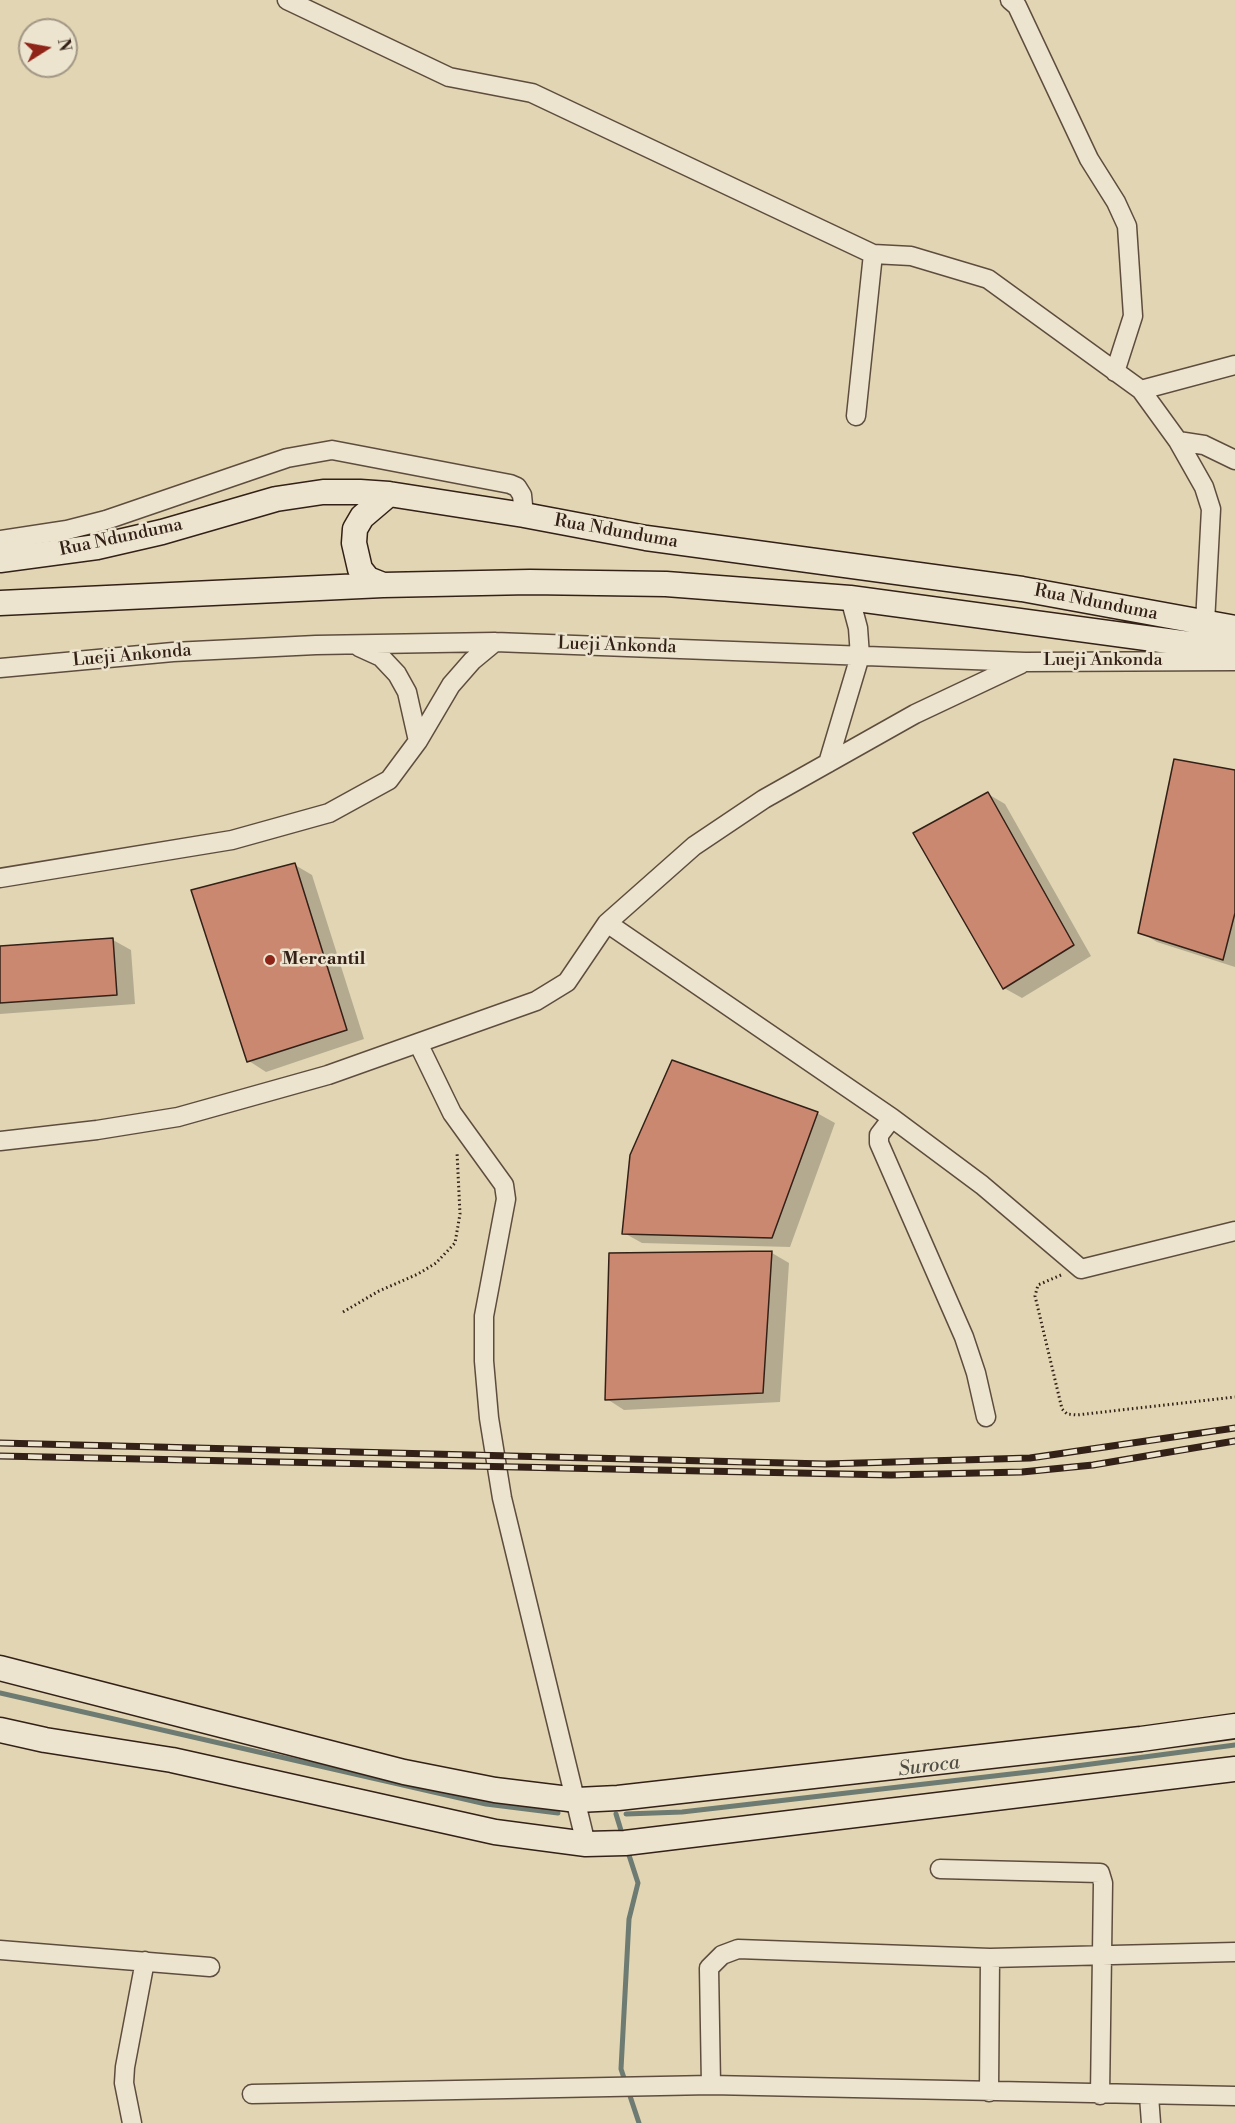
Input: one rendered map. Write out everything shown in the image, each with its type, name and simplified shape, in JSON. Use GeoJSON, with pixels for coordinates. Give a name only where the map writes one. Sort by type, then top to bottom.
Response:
{"type":"FeatureCollection","features":[{"type":"Feature","properties":{"kind":"main road","name":"Rua Ndunduma"},"geometry":{"type":"LineString","coordinates":[[0,560],[98,547],[162,532],[276,499],[323,492],[389,494],[646,538],[1022,589],[1235,628]]}},
{"type":"Feature","properties":{"kind":"main road"},"geometry":{"type":"LineString","coordinates":[[383,585],[368,579],[360,569],[354,543],[355,530],[362,517],[389,494]]}},
{"type":"Feature","properties":{"kind":"main road","name":"Rua Ndunduma"},"geometry":{"type":"LineString","coordinates":[[383,585],[530,582],[666,584],[850,598],[1235,650]]}},
{"type":"Feature","properties":{"kind":"main road"},"geometry":{"type":"LineString","coordinates":[[0,603],[383,585]]}},
{"type":"Feature","properties":{"kind":"main road"},"geometry":{"type":"LineString","coordinates":[[0,1668],[404,1772],[495,1790],[577,1800],[700,1789],[1141,1739],[1235,1726]]}},
{"type":"Feature","properties":{"kind":"main road"},"geometry":{"type":"LineString","coordinates":[[0,1730],[45,1740],[172,1760],[495,1832],[586,1844],[670,1837],[1235,1769]]}},
{"type":"Feature","properties":{"kind":"street"},"geometry":{"type":"LineString","coordinates":[[287,0],[448,77],[532,93],[873,254],[911,256],[988,279],[1048,320],[1114,372],[1141,390],[1178,441],[1204,487],[1211,509],[1205,623]]}},
{"type":"Feature","properties":{"kind":"street"},"geometry":{"type":"LineString","coordinates":[[1010,0],[1017,6],[1089,159],[1116,202],[1127,226],[1133,316],[1114,372]]}},
{"type":"Feature","properties":{"kind":"street"},"geometry":{"type":"LineString","coordinates":[[856,417],[873,254]]}},
{"type":"Feature","properties":{"kind":"street"},"geometry":{"type":"LineString","coordinates":[[1141,390],[1235,364]]}},
{"type":"Feature","properties":{"kind":"street"},"geometry":{"type":"LineString","coordinates":[[1178,441],[1204,445],[1235,460]]}},
{"type":"Feature","properties":{"kind":"street"},"geometry":{"type":"LineString","coordinates":[[0,540],[67,530],[106,520],[287,458],[332,450],[510,484],[517,487],[522,495],[524,516]]}},
{"type":"Feature","properties":{"kind":"street"},"geometry":{"type":"LineString","coordinates":[[828,763],[860,656],[858,628],[850,598]]}},
{"type":"Feature","properties":{"kind":"street"},"geometry":{"type":"LineString","coordinates":[[0,878],[232,840],[328,813],[359,799],[389,780],[418,741],[451,685],[495,642]]}},
{"type":"Feature","properties":{"kind":"street","name":"Lueji Ankonda"},"geometry":{"type":"LineString","coordinates":[[0,668],[173,652],[353,644],[495,642],[1025,662],[1235,661]]}},
{"type":"Feature","properties":{"kind":"street"},"geometry":{"type":"LineString","coordinates":[[353,644],[381,657],[397,674],[407,692],[418,741]]}},
{"type":"Feature","properties":{"kind":"street"},"geometry":{"type":"LineString","coordinates":[[0,1141],[97,1130],[178,1117],[328,1075],[536,1001],[567,981],[607,923],[694,846],[764,799],[915,714],[1025,662]]}},
{"type":"Feature","properties":{"kind":"street"},"geometry":{"type":"LineString","coordinates":[[607,923],[892,1118],[982,1185],[1081,1269],[1235,1232]]}},
{"type":"Feature","properties":{"kind":"street"},"geometry":{"type":"LineString","coordinates":[[418,1043],[463,1130],[504,1185],[506,1199],[484,1316],[484,1361],[489,1418],[502,1498],[586,1844]]}},
{"type":"Feature","properties":{"kind":"street"},"geometry":{"type":"LineString","coordinates":[[892,1118],[879,1135],[879,1143],[964,1337],[976,1373],[986,1417]]}},
{"type":"Feature","properties":{"kind":"street"},"geometry":{"type":"LineString","coordinates":[[940,1869],[1100,1873],[1103,1882],[1100,2095]]}},
{"type":"Feature","properties":{"kind":"street"},"geometry":{"type":"LineString","coordinates":[[711,2085],[709,1968],[722,1955],[738,1949],[990,1958],[1235,1952]]}},
{"type":"Feature","properties":{"kind":"street"},"geometry":{"type":"LineString","coordinates":[[0,1950],[210,1967]]}},
{"type":"Feature","properties":{"kind":"street"},"geometry":{"type":"LineString","coordinates":[[989,2092],[990,1958]]}},
{"type":"Feature","properties":{"kind":"street"},"geometry":{"type":"LineString","coordinates":[[132,2123],[124,2083],[124,2067],[145,1961]]}},
{"type":"Feature","properties":{"kind":"street"},"geometry":{"type":"LineString","coordinates":[[252,2094],[711,2085],[1100,2095],[1235,2096]]}},
{"type":"Feature","properties":{"kind":"street"},"geometry":{"type":"LineString","coordinates":[[1149,2096],[1151,2123]]}},
{"type":"Feature","properties":{"kind":"path"},"geometry":{"type":"LineString","coordinates":[[343,1312],[436,1263],[455,1243],[460,1214],[457,1145],[463,1130]]}},
{"type":"Feature","properties":{"kind":"path"},"geometry":{"type":"LineString","coordinates":[[1081,1269],[1044,1281],[1038,1285],[1035,1296],[1062,1409],[1067,1413],[1077,1415],[1235,1397]]}},
{"type":"Feature","properties":{"kind":"building"},"geometry":{"type":"Polygon","coordinates":[[[1174,759],[1235,770],[1235,913],[1223,960],[1138,933],[1174,759]]]}},
{"type":"Feature","properties":{"kind":"building"},"geometry":{"type":"Polygon","coordinates":[[[988,792],[1074,945],[1003,989],[913,833],[988,792]]]}},
{"type":"Feature","properties":{"kind":"building","name":"Mercantil"},"geometry":{"type":"Polygon","coordinates":[[[295,863],[347,1030],[247,1062],[191,890],[295,863]]]}},
{"type":"Feature","properties":{"kind":"building"},"geometry":{"type":"Polygon","coordinates":[[[113,938],[117,995],[0,1003],[0,946],[113,938]]]}},
{"type":"Feature","properties":{"kind":"building"},"geometry":{"type":"Polygon","coordinates":[[[672,1060],[818,1112],[772,1238],[622,1234],[630,1155],[672,1060]]]}},
{"type":"Feature","properties":{"kind":"building"},"geometry":{"type":"Polygon","coordinates":[[[772,1251],[763,1393],[605,1400],[609,1253],[772,1251]]]}},
{"type":"Feature","properties":{"kind":"waterway"},"geometry":{"type":"LineString","coordinates":[[0,1693],[486,1804],[558,1813]]}},
{"type":"Feature","properties":{"kind":"waterway","name":"Suroca"},"geometry":{"type":"LineString","coordinates":[[626,1814],[682,1812],[1046,1770],[1235,1745]]}},
{"type":"Feature","properties":{"kind":"waterway"},"geometry":{"type":"LineString","coordinates":[[616,1814],[623,1837]]}},
{"type":"Feature","properties":{"kind":"waterway"},"geometry":{"type":"LineString","coordinates":[[627,1849],[638,1883],[629,1919],[621,2069],[639,2123]]}},
{"type":"Feature","properties":{"kind":"railway"},"geometry":{"type":"LineString","coordinates":[[0,1443],[825,1464],[1030,1458],[1235,1428]]}},
{"type":"Feature","properties":{"kind":"railway"},"geometry":{"type":"LineString","coordinates":[[0,1456],[891,1475],[1022,1472],[1093,1465],[1235,1441]]}},
{"type":"Feature","properties":{"kind":"place","name":"Mercantil"},"geometry":{"type":"Point","coordinates":[270,960]}}]}
